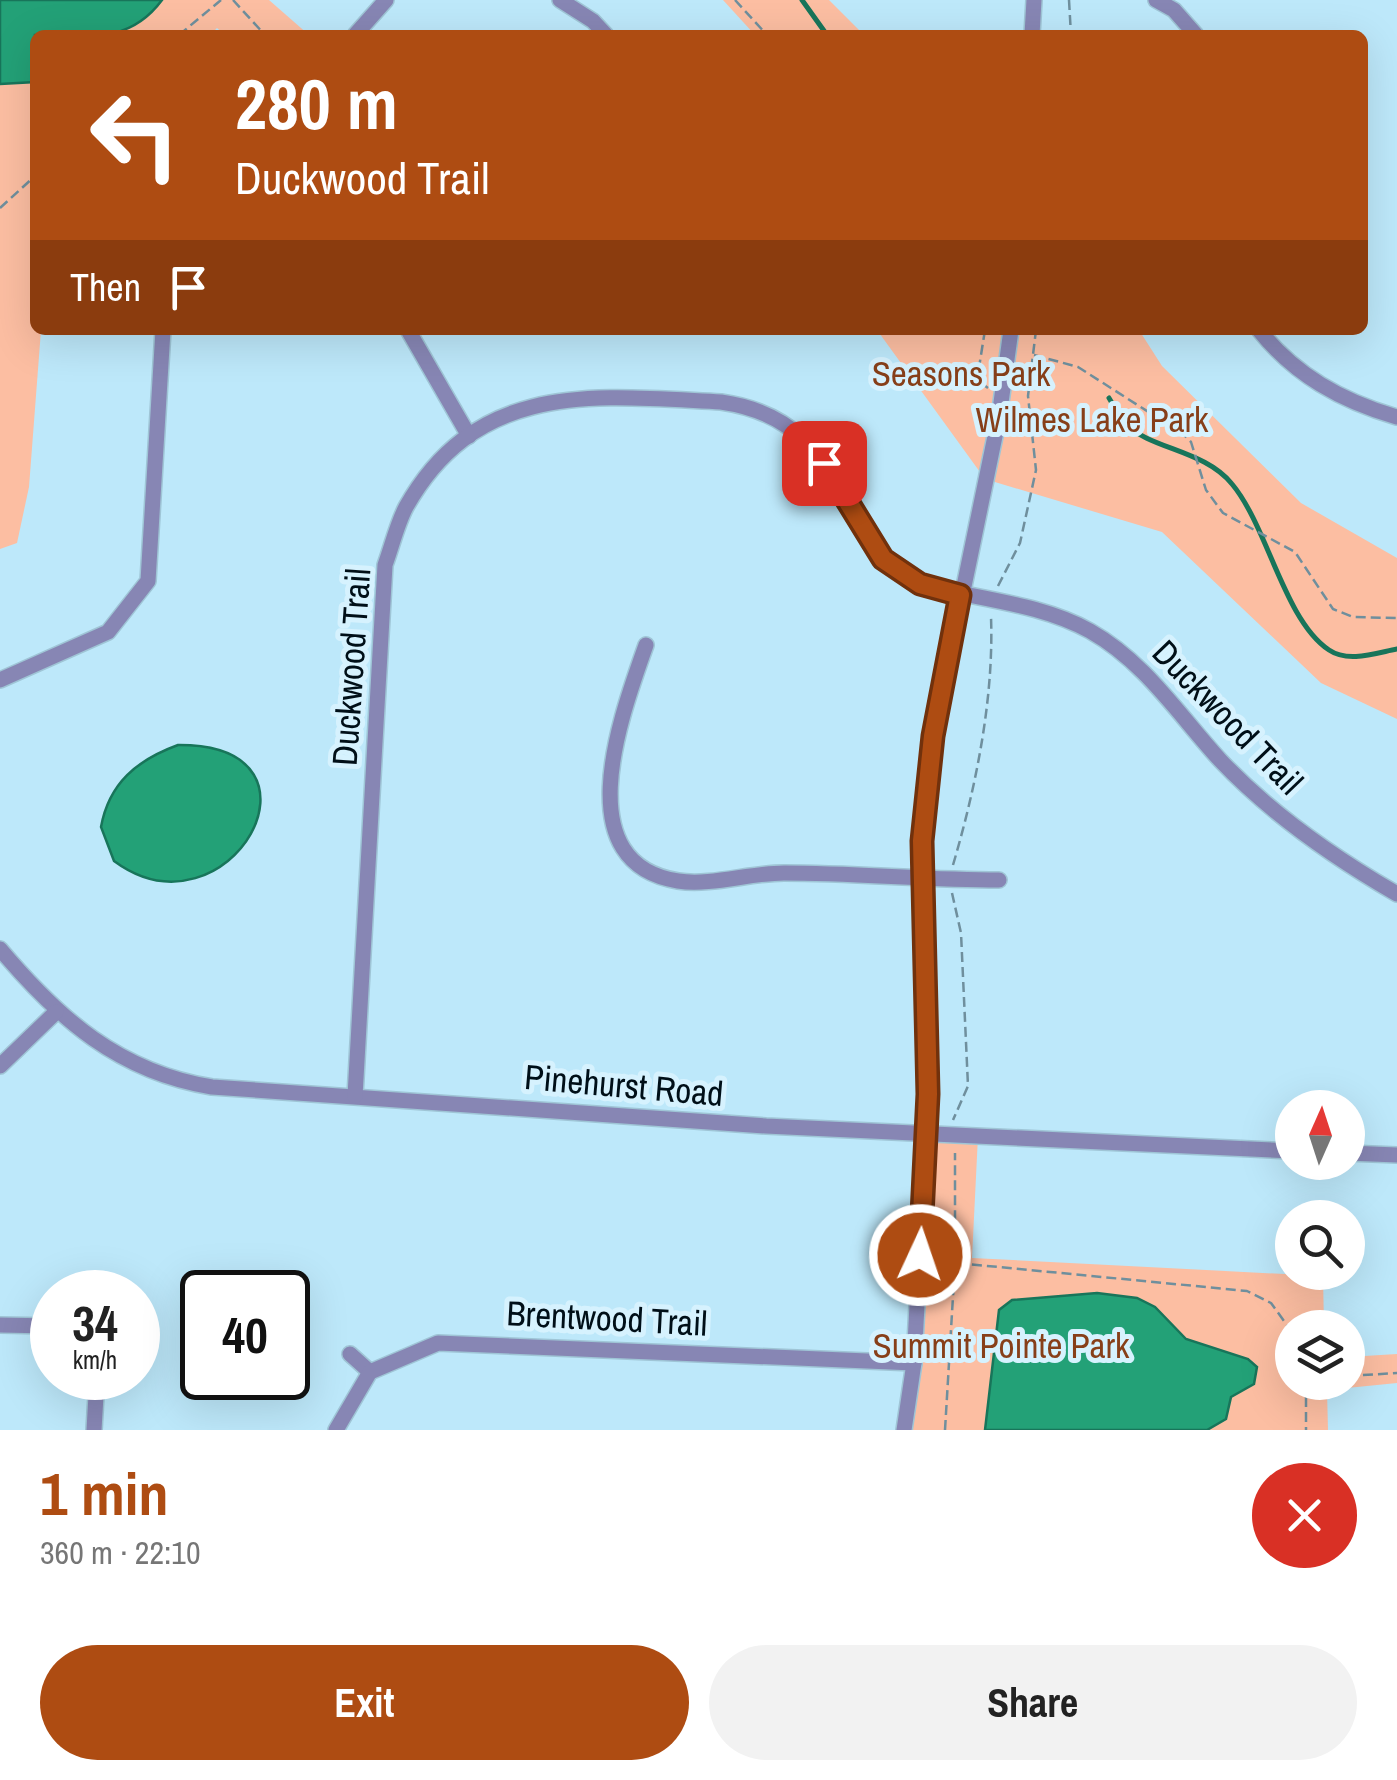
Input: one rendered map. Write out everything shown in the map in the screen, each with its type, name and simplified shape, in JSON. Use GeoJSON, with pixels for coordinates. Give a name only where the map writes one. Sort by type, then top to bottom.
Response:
{"type":"FeatureCollection","features":[{"type":"Feature","properties":{"kind":"street"},"geometry":{"type":"LineString","coordinates":[[359,30],[386,0]]}},
{"type":"Feature","properties":{"kind":"street"},"geometry":{"type":"LineString","coordinates":[[560,0],[602,30]]}},
{"type":"Feature","properties":{"kind":"street"},"geometry":{"type":"LineString","coordinates":[[1032,30],[1034,0]]}},
{"type":"Feature","properties":{"kind":"street"},"geometry":{"type":"LineString","coordinates":[[1156,0],[1174,10],[1192,30]]}},
{"type":"Feature","properties":{"kind":"street"},"geometry":{"type":"LineString","coordinates":[[0,680],[108,632],[148,581],[163,335]]}},
{"type":"Feature","properties":{"kind":"street"},"geometry":{"type":"LineString","coordinates":[[411,335],[469,436]]}},
{"type":"Feature","properties":{"kind":"street"},"geometry":{"type":"LineString","coordinates":[[904,1430],[914,1363],[926,1134],[921,878],[933,736],[999,417],[1010,335]]}},
{"type":"Feature","properties":{"kind":"street"},"geometry":{"type":"LineString","coordinates":[[1263,335],[1279,354],[1327,390],[1397,417]]}},
{"type":"Feature","properties":{"kind":"street","name":"Duckwood Trail"},"geometry":{"type":"LineString","coordinates":[[356,1096],[385,565],[406,507],[469,436],[498,418],[563,398],[743,405],[793,427],[810,443],[871,542],[899,574],[960,595],[1066,621],[1112,645],[1138,664],[1255,794],[1329,852],[1397,894]]}},
{"type":"Feature","properties":{"kind":"street"},"geometry":{"type":"LineString","coordinates":[[646,645],[621,716],[610,790],[615,832],[642,868],[682,882],[758,873],[999,880]]}},
{"type":"Feature","properties":{"kind":"street","name":"Pinehurst Road"},"geometry":{"type":"LineString","coordinates":[[0,948],[56,1012],[115,1055],[181,1082],[926,1134],[1275,1149]]}},
{"type":"Feature","properties":{"kind":"street"},"geometry":{"type":"LineString","coordinates":[[0,1066],[56,1012]]}},
{"type":"Feature","properties":{"kind":"street"},"geometry":{"type":"LineString","coordinates":[[1365,1154],[1397,1156]]}},
{"type":"Feature","properties":{"kind":"street"},"geometry":{"type":"LineString","coordinates":[[0,1324],[30,1325]]}},
{"type":"Feature","properties":{"kind":"street","name":"Brentwood Trail"},"geometry":{"type":"LineString","coordinates":[[370,1372],[414,1349],[462,1341],[914,1363]]}},
{"type":"Feature","properties":{"kind":"street"},"geometry":{"type":"LineString","coordinates":[[336,1430],[370,1372],[350,1354]]}},
{"type":"Feature","properties":{"kind":"street"},"geometry":{"type":"LineString","coordinates":[[94,1430],[96,1400]]}},
{"type":"Feature","properties":{"kind":"path"},"geometry":{"type":"LineString","coordinates":[[185,30],[221,0]]}},
{"type":"Feature","properties":{"kind":"path"},"geometry":{"type":"LineString","coordinates":[[234,0],[261,30]]}},
{"type":"Feature","properties":{"kind":"path"},"geometry":{"type":"LineString","coordinates":[[735,0],[762,30]]}},
{"type":"Feature","properties":{"kind":"path"},"geometry":{"type":"LineString","coordinates":[[1069,0],[1071,30]]}},
{"type":"Feature","properties":{"kind":"path"},"geometry":{"type":"LineString","coordinates":[[0,208],[30,181]]}},
{"type":"Feature","properties":{"kind":"path"},"geometry":{"type":"LineString","coordinates":[[944,1430],[955,1263],[954,1118],[968,1086],[961,932],[952,902],[952,880],[968,812],[992,662],[990,602],[1020,543],[1036,470],[1028,396],[1035,335]]}},
{"type":"Feature","properties":{"kind":"path"},"geometry":{"type":"LineString","coordinates":[[1033,354],[1078,367],[1191,442],[1206,490],[1223,513],[1248,529],[1277,540],[1307,565],[1342,616],[1397,618]]}},
{"type":"Feature","properties":{"kind":"path"},"geometry":{"type":"LineString","coordinates":[[955,1263],[1247,1291],[1271,1303],[1276,1310]]}},
{"type":"Feature","properties":{"kind":"path"},"geometry":{"type":"LineString","coordinates":[[1365,1375],[1397,1373]]}},
{"type":"Feature","properties":{"kind":"path"},"geometry":{"type":"LineString","coordinates":[[1306,1400],[1306,1430]]}},
{"type":"Feature","properties":{"kind":"green space"},"geometry":{"type":"Polygon","coordinates":[[[0,0],[269,0],[303,30],[30,30],[30,335],[41,335],[29,487],[17,543],[0,549],[0,0]]]}},
{"type":"Feature","properties":{"kind":"green space"},"geometry":{"type":"Polygon","coordinates":[[[723,0],[829,0],[859,30],[750,30],[723,0]]]}},
{"type":"Feature","properties":{"kind":"green space","name":"Wilmes Lake Park"},"geometry":{"type":"Polygon","coordinates":[[[881,335],[1142,335],[1162,366],[1301,503],[1397,558],[1397,719],[1321,683],[1162,532],[985,479],[881,335]]]}},
{"type":"Feature","properties":{"kind":"green space","name":"Summit Pointe Park"},"geometry":{"type":"Polygon","coordinates":[[[925,1135],[978,1136],[972,1258],[1275,1274],[1275,1290],[1323,1290],[1324,1310],[1275,1310],[1275,1400],[1327,1400],[1328,1430],[904,1430],[925,1135]]]}},
{"type":"Feature","properties":{"kind":"green space","name":"Summit Pointe Park"},"geometry":{"type":"Polygon","coordinates":[[[1397,1354],[1397,1383],[1365,1386],[1365,1356],[1397,1354]]]}},
{"type":"Feature","properties":{"kind":"shaded area"},"geometry":{"type":"Polygon","coordinates":[[[0,0],[162,0],[149,15],[122,30],[30,30],[30,82],[0,84],[0,0]]]}},
{"type":"Feature","properties":{"kind":"shaded area"},"geometry":{"type":"Polygon","coordinates":[[[178,745],[227,753],[254,775],[260,803],[251,834],[228,861],[195,878],[156,880],[114,861],[101,827],[111,798],[127,775],[178,745]]]}},
{"type":"Feature","properties":{"kind":"shaded area"},"geometry":{"type":"Polygon","coordinates":[[[1097,1293],[1137,1298],[1155,1307],[1186,1339],[1248,1359],[1257,1367],[1254,1384],[1231,1397],[1226,1419],[1207,1430],[985,1430],[999,1310],[1012,1300],[1097,1293]]]}},
{"type":"Feature","properties":{"kind":"waterway"},"geometry":{"type":"LineString","coordinates":[[802,0],[823,30]]}},
{"type":"Feature","properties":{"kind":"waterway"},"geometry":{"type":"LineString","coordinates":[[1109,398],[1123,421],[1136,432],[1207,464],[1232,484],[1245,502],[1300,617],[1329,650],[1353,656],[1397,649]]}},
{"type":"Feature","properties":{"kind":"route"},"geometry":{"type":"LineString","coordinates":[[824,463],[883,559],[899,574],[920,584],[960,595],[933,736],[922,841],[928,1094],[920,1255]]}},
{"type":"Feature","properties":{"kind":"park label","name":"Seasons Park"},"geometry":{"type":"Point","coordinates":[961,373]}}]}
